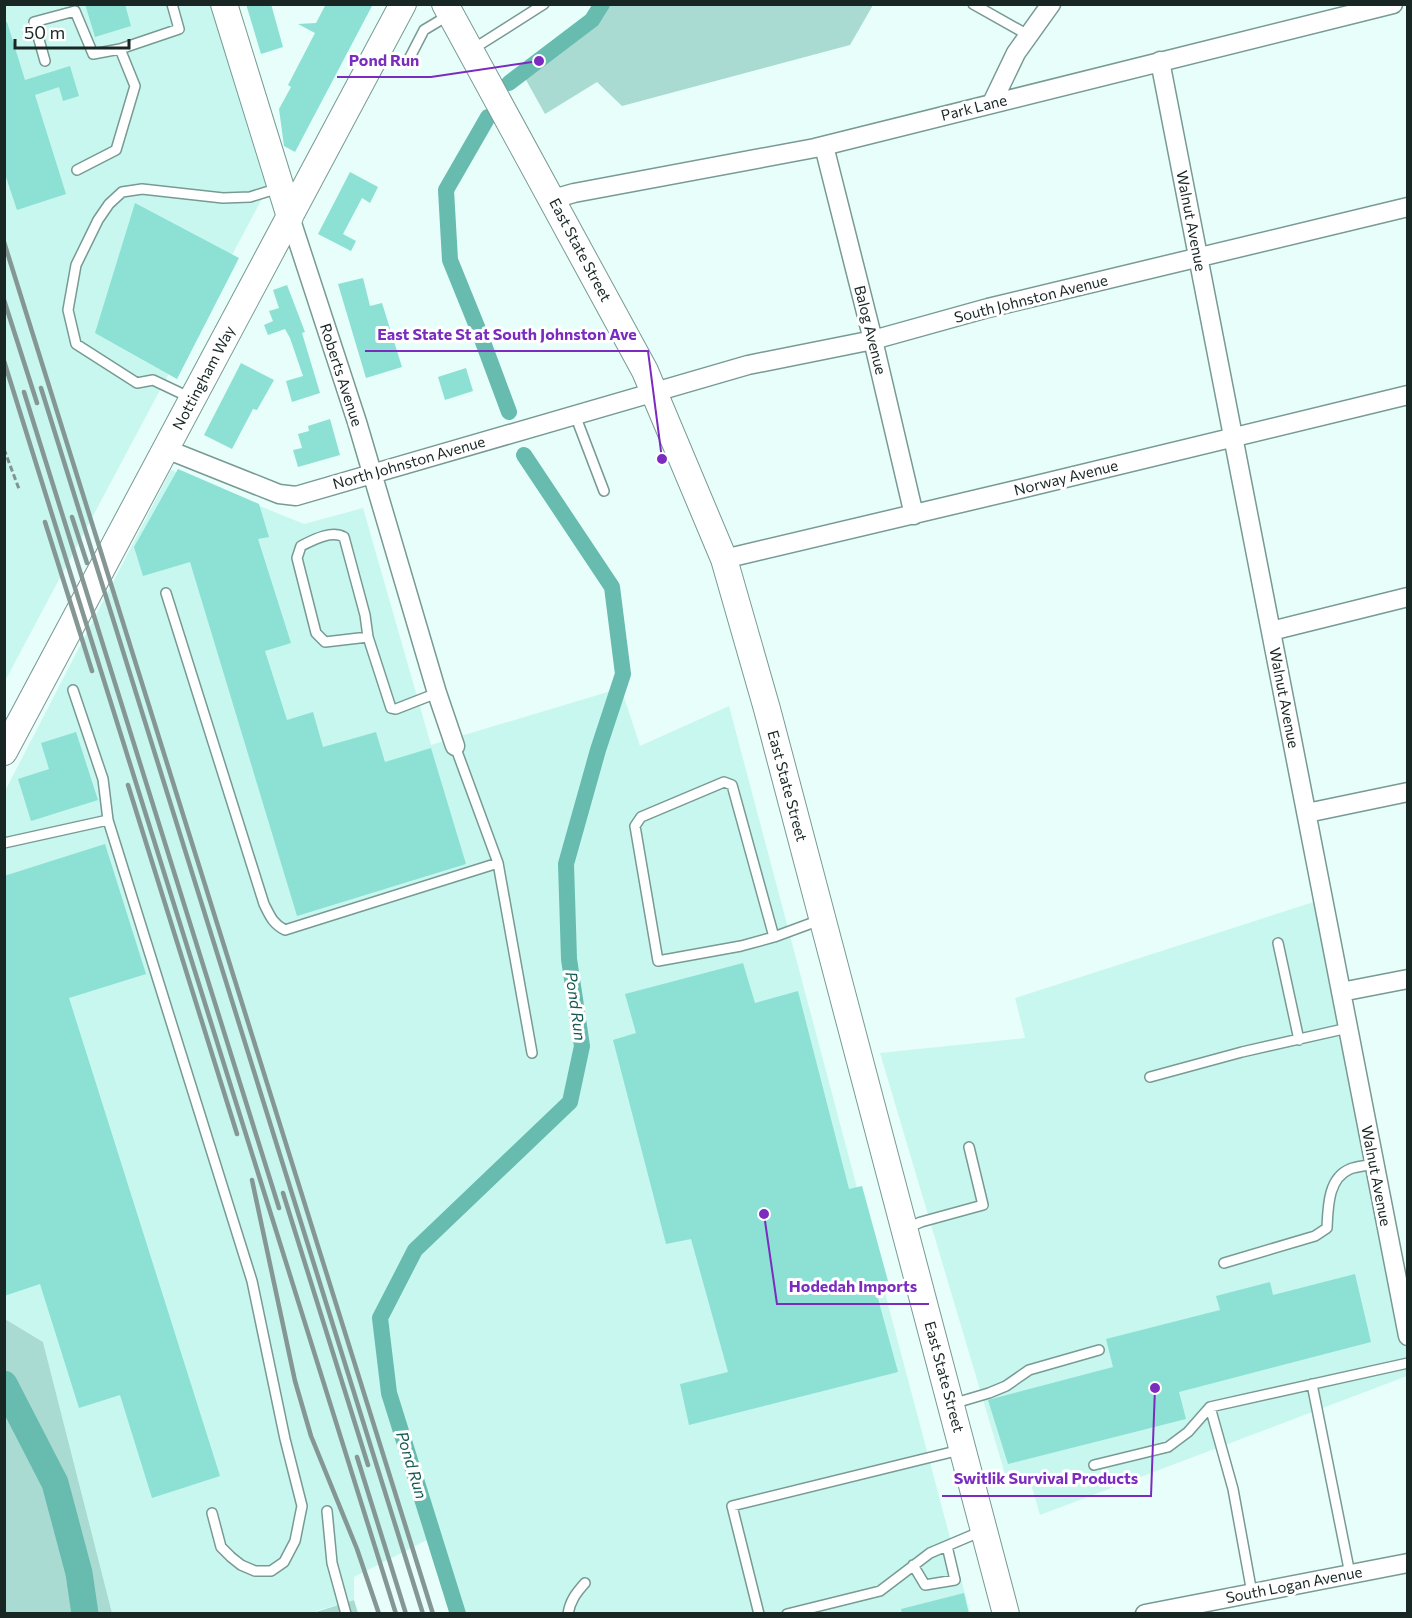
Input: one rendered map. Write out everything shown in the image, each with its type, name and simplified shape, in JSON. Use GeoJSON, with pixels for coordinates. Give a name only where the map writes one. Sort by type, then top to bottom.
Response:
{"type":"FeatureCollection","features":[{"type":"Feature","properties":{"kind":"street","name":"Roberts Avenue"},"geometry":{"type":"LineString","coordinates":[[224,4],[373,474],[437,693],[455,746]]}},
{"type":"Feature","properties":{"kind":"street","name":"Nottingham Way"},"geometry":{"type":"LineString","coordinates":[[4,752],[403,4]]}},
{"type":"Feature","properties":{"kind":"street"},"geometry":{"type":"LineString","coordinates":[[992,104],[1016,53],[1051,4]]}},
{"type":"Feature","properties":{"kind":"street","name":"Park Lane"},"geometry":{"type":"LineString","coordinates":[[553,199],[574,193],[824,146],[1393,4]]}},
{"type":"Feature","properties":{"kind":"street","name":"East State Street"},"geometry":{"type":"LineString","coordinates":[[448,9],[553,199],[654,391],[723,559],[767,709],[1006,1614]]}},
{"type":"Feature","properties":{"kind":"street","name":"Walnut Avenue"},"geometry":{"type":"LineString","coordinates":[[1160,61],[1407,1336]]}},
{"type":"Feature","properties":{"kind":"street","name":"Balog Avenue"},"geometry":{"type":"LineString","coordinates":[[824,146],[914,514]]}},
{"type":"Feature","properties":{"kind":"street","name":"South Johnston Avenue"},"geometry":{"type":"LineString","coordinates":[[654,391],[748,365],[873,340],[988,308],[1407,207]]}},
{"type":"Feature","properties":{"kind":"street","name":"North Johnston Avenue"},"geometry":{"type":"LineString","coordinates":[[166,449],[279,494],[296,496],[654,391]]}},
{"type":"Feature","properties":{"kind":"street","name":"Norway Avenue"},"geometry":{"type":"LineString","coordinates":[[723,559],[1407,395]]}},
{"type":"Feature","properties":{"kind":"street"},"geometry":{"type":"LineString","coordinates":[[1271,631],[1407,597]]}},
{"type":"Feature","properties":{"kind":"street"},"geometry":{"type":"LineString","coordinates":[[1307,813],[1407,792]]}},
{"type":"Feature","properties":{"kind":"street"},"geometry":{"type":"LineString","coordinates":[[1341,992],[1407,979]]}},
{"type":"Feature","properties":{"kind":"street","name":"South Logan Avenue"},"geometry":{"type":"LineString","coordinates":[[1145,1614],[1407,1563]]}},
{"type":"Feature","properties":{"kind":"lane"},"geometry":{"type":"LineString","coordinates":[[45,61],[34,22],[75,11],[93,54],[120,49],[179,29],[172,4]]}},
{"type":"Feature","properties":{"kind":"lane"},"geometry":{"type":"LineString","coordinates":[[471,51],[544,4]]}},
{"type":"Feature","properties":{"kind":"lane"},"geometry":{"type":"LineString","coordinates":[[973,4],[1028,35]]}},
{"type":"Feature","properties":{"kind":"lane"},"geometry":{"type":"LineString","coordinates":[[407,63],[424,30],[448,9]]}},
{"type":"Feature","properties":{"kind":"lane"},"geometry":{"type":"LineString","coordinates":[[77,170],[116,150],[135,86],[120,49]]}},
{"type":"Feature","properties":{"kind":"lane"},"geometry":{"type":"LineString","coordinates":[[193,399],[153,380],[137,383],[76,344],[68,310],[76,265],[98,220],[109,204],[122,192],[142,189],[223,198],[250,197],[281,187]]}},
{"type":"Feature","properties":{"kind":"lane"},"geometry":{"type":"LineString","coordinates":[[575,415],[604,491]]}},
{"type":"Feature","properties":{"kind":"lane"},"geometry":{"type":"LineString","coordinates":[[368,634],[325,642],[316,633],[297,558],[301,546],[319,538],[338,534],[344,537],[368,634],[391,708],[396,709],[437,693]]}},
{"type":"Feature","properties":{"kind":"lane"},"geometry":{"type":"LineString","coordinates":[[166,593],[264,904],[272,921],[279,927],[285,930],[498,863]]}},
{"type":"Feature","properties":{"kind":"lane"},"geometry":{"type":"LineString","coordinates":[[73,690],[103,778],[108,820],[252,1281],[285,1439],[302,1506],[295,1541],[284,1562],[271,1571],[255,1571],[241,1565],[231,1557],[221,1547],[212,1513]]}},
{"type":"Feature","properties":{"kind":"lane"},"geometry":{"type":"LineString","coordinates":[[455,746],[498,863],[532,1053]]}},
{"type":"Feature","properties":{"kind":"lane"},"geometry":{"type":"LineString","coordinates":[[774,937],[732,785],[724,782],[641,817],[635,826],[658,961],[741,946],[774,937],[822,920]]}},
{"type":"Feature","properties":{"kind":"lane"},"geometry":{"type":"LineString","coordinates":[[4,843],[108,820]]}},
{"type":"Feature","properties":{"kind":"lane"},"geometry":{"type":"LineString","coordinates":[[1278,944],[1299,1040]]}},
{"type":"Feature","properties":{"kind":"lane"},"geometry":{"type":"LineString","coordinates":[[1150,1077],[1242,1052],[1348,1028]]}},
{"type":"Feature","properties":{"kind":"lane"},"geometry":{"type":"LineString","coordinates":[[905,1229],[921,1222],[983,1205],[969,1147]]}},
{"type":"Feature","properties":{"kind":"lane"},"geometry":{"type":"LineString","coordinates":[[1224,1263],[1315,1236],[1327,1228],[1333,1184],[1349,1169],[1374,1164]]}},
{"type":"Feature","properties":{"kind":"lane"},"geometry":{"type":"LineString","coordinates":[[951,1404],[990,1393],[1006,1386],[1029,1370],[1099,1350]]}},
{"type":"Feature","properties":{"kind":"lane"},"geometry":{"type":"LineString","coordinates":[[1094,1465],[1168,1447],[1188,1432],[1210,1407],[1407,1363]]}},
{"type":"Feature","properties":{"kind":"lane"},"geometry":{"type":"LineString","coordinates":[[1312,1384],[1350,1574]]}},
{"type":"Feature","properties":{"kind":"lane"},"geometry":{"type":"LineString","coordinates":[[1210,1407],[1233,1489],[1252,1593]]}},
{"type":"Feature","properties":{"kind":"lane"},"geometry":{"type":"LineString","coordinates":[[759,1614],[732,1506],[963,1450]]}},
{"type":"Feature","properties":{"kind":"lane"},"geometry":{"type":"LineString","coordinates":[[327,1511],[332,1563],[346,1614]]}},
{"type":"Feature","properties":{"kind":"lane"},"geometry":{"type":"LineString","coordinates":[[787,1614],[880,1592],[930,1553],[984,1530]]}},
{"type":"Feature","properties":{"kind":"lane"},"geometry":{"type":"LineString","coordinates":[[913,1565],[925,1585],[955,1580],[947,1546]]}},
{"type":"Feature","properties":{"kind":"lane"},"geometry":{"type":"LineString","coordinates":[[568,1614],[569,1605],[575,1594],[585,1583]]}},
{"type":"Feature","properties":{"kind":"path"},"geometry":{"type":"LineString","coordinates":[[4,449],[19,489]]}},
{"type":"Feature","properties":{"kind":"shaded area"},"geometry":{"type":"Polygon","coordinates":[[[608,4],[873,5],[850,45],[622,106],[597,82],[545,114],[521,71],[608,4]]]}},
{"type":"Feature","properties":{"kind":"shaded area"},"geometry":{"type":"Polygon","coordinates":[[[5,5],[222,5],[273,178],[5,681],[5,5]]]}},
{"type":"Feature","properties":{"kind":"shaded area"},"geometry":{"type":"Polygon","coordinates":[[[171,470],[304,524],[363,508],[431,745],[621,688],[640,746],[729,706],[970,1613],[453,1613],[433,1537],[354,1577],[354,1600],[316,1611],[317,1613],[112,1613],[43,1342],[5,1319],[5,791],[171,470]]]}},
{"type":"Feature","properties":{"kind":"shaded area"},"geometry":{"type":"Polygon","coordinates":[[[1320,900],[1407,1343],[1407,1376],[1040,1515],[1029,1477],[1008,1484],[880,1053],[1025,1038],[1015,998],[1320,900]]]}},
{"type":"Feature","properties":{"kind":"shaded area"},"geometry":{"type":"Polygon","coordinates":[[[5,1319],[43,1342],[112,1613],[5,1613],[5,1319]]]}},
{"type":"Feature","properties":{"kind":"shaded area"},"geometry":{"type":"Polygon","coordinates":[[[354,1600],[358,1613],[317,1614],[316,1612],[354,1600]]]}},
{"type":"Feature","properties":{"kind":"building"},"geometry":{"type":"Polygon","coordinates":[[[85,4],[125,4],[131,26],[95,37],[85,4]]]}},
{"type":"Feature","properties":{"kind":"building"},"geometry":{"type":"Polygon","coordinates":[[[246,4],[271,4],[283,47],[261,54],[246,4]]]}},
{"type":"Feature","properties":{"kind":"building"},"geometry":{"type":"Polygon","coordinates":[[[326,4],[373,4],[295,152],[284,146],[279,109],[291,87],[288,85],[315,33],[298,24],[316,23],[326,4]]]}},
{"type":"Feature","properties":{"kind":"building"},"geometry":{"type":"Polygon","coordinates":[[[4,22],[7,22],[25,80],[70,66],[79,96],[63,101],[59,87],[35,95],[66,194],[17,210],[4,171],[4,22]]]}},
{"type":"Feature","properties":{"kind":"building"},"geometry":{"type":"Polygon","coordinates":[[[350,172],[378,187],[370,203],[362,198],[343,234],[356,241],[351,251],[318,234],[350,172]]]}},
{"type":"Feature","properties":{"kind":"building"},"geometry":{"type":"Polygon","coordinates":[[[135,203],[239,258],[177,379],[95,333],[135,203]]]}},
{"type":"Feature","properties":{"kind":"building"},"geometry":{"type":"Polygon","coordinates":[[[363,278],[370,306],[382,303],[402,367],[366,378],[338,284],[363,278]]]}},
{"type":"Feature","properties":{"kind":"building"},"geometry":{"type":"Polygon","coordinates":[[[287,285],[305,332],[302,333],[320,393],[292,402],[286,381],[303,376],[290,338],[285,329],[268,335],[264,325],[273,321],[269,311],[279,308],[273,290],[287,285]]]}},
{"type":"Feature","properties":{"kind":"building"},"geometry":{"type":"Polygon","coordinates":[[[241,363],[274,380],[257,410],[253,409],[232,449],[204,435],[241,363]]]}},
{"type":"Feature","properties":{"kind":"building"},"geometry":{"type":"Polygon","coordinates":[[[466,368],[473,391],[445,400],[438,377],[466,368]]]}},
{"type":"Feature","properties":{"kind":"building"},"geometry":{"type":"Polygon","coordinates":[[[330,419],[340,455],[298,467],[293,450],[302,448],[298,434],[309,431],[308,426],[330,419]]]}},
{"type":"Feature","properties":{"kind":"building"},"geometry":{"type":"Polygon","coordinates":[[[178,469],[259,504],[269,537],[258,539],[291,643],[265,651],[287,720],[313,712],[323,747],[376,732],[385,762],[431,748],[466,864],[297,916],[190,562],[143,576],[134,547],[178,469]]]}},
{"type":"Feature","properties":{"kind":"building"},"geometry":{"type":"Polygon","coordinates":[[[76,732],[98,800],[31,821],[18,779],[49,769],[41,743],[76,732]]]}},
{"type":"Feature","properties":{"kind":"building"},"geometry":{"type":"Polygon","coordinates":[[[105,844],[146,974],[69,998],[220,1476],[152,1498],[120,1395],[79,1408],[40,1284],[4,1296],[4,876],[105,844]]]}},
{"type":"Feature","properties":{"kind":"building"},"geometry":{"type":"Polygon","coordinates":[[[743,963],[755,1003],[798,991],[849,1189],[862,1186],[888,1281],[874,1284],[898,1372],[689,1425],[680,1384],[728,1372],[691,1239],[666,1244],[613,1040],[636,1033],[625,994],[743,963]]]}},
{"type":"Feature","properties":{"kind":"building"},"geometry":{"type":"Polygon","coordinates":[[[1355,1274],[1371,1342],[1179,1392],[1186,1419],[1008,1464],[988,1400],[1113,1367],[1106,1339],[1220,1310],[1216,1296],[1270,1282],[1273,1295],[1355,1274]]]}},
{"type":"Feature","properties":{"kind":"building"},"geometry":{"type":"Polygon","coordinates":[[[964,1593],[969,1614],[902,1614],[901,1609],[964,1593]]]}},
{"type":"Feature","properties":{"kind":"waterway","name":"Pond Run"},"geometry":{"type":"LineString","coordinates":[[509,83],[592,20],[602,4]]}},
{"type":"Feature","properties":{"kind":"waterway","name":"Pond Run"},"geometry":{"type":"LineString","coordinates":[[488,117],[446,190],[450,260],[509,412]]}},
{"type":"Feature","properties":{"kind":"waterway","name":"Pond Run"},"geometry":{"type":"LineString","coordinates":[[458,1614],[389,1393],[380,1318],[415,1250],[570,1102],[582,1046],[569,959],[566,864],[598,750],[623,674],[612,587],[524,455]]}},
{"type":"Feature","properties":{"kind":"waterway"},"geometry":{"type":"LineString","coordinates":[[4,1384],[55,1483],[79,1573],[85,1614]]}},
{"type":"Feature","properties":{"kind":"railway"},"geometry":{"type":"LineString","coordinates":[[4,242],[433,1614]]}},
{"type":"Feature","properties":{"kind":"railway"},"geometry":{"type":"LineString","coordinates":[[4,300],[37,403]]}},
{"type":"Feature","properties":{"kind":"railway"},"geometry":{"type":"LineString","coordinates":[[4,361],[396,1614]]}},
{"type":"Feature","properties":{"kind":"railway"},"geometry":{"type":"LineString","coordinates":[[41,388],[423,1614]]}},
{"type":"Feature","properties":{"kind":"railway"},"geometry":{"type":"LineString","coordinates":[[24,392],[279,1208]]}},
{"type":"Feature","properties":{"kind":"railway"},"geometry":{"type":"LineString","coordinates":[[72,517],[87,563]]}},
{"type":"Feature","properties":{"kind":"railway"},"geometry":{"type":"LineString","coordinates":[[45,522],[92,671]]}},
{"type":"Feature","properties":{"kind":"railway"},"geometry":{"type":"LineString","coordinates":[[128,785],[237,1134]]}},
{"type":"Feature","properties":{"kind":"railway"},"geometry":{"type":"LineString","coordinates":[[252,1180],[295,1381],[311,1436],[357,1549],[379,1614]]}},
{"type":"Feature","properties":{"kind":"railway"},"geometry":{"type":"LineString","coordinates":[[283,1193],[368,1465]]}},
{"type":"Feature","properties":{"kind":"railway"},"geometry":{"type":"LineString","coordinates":[[357,1457],[406,1614]]}},
{"type":"Feature","properties":{"kind":"place","name":"Pond Run"},"geometry":{"type":"Point","coordinates":[539,61]}},
{"type":"Feature","properties":{"kind":"place","name":"East State St at South Johnston Ave"},"geometry":{"type":"Point","coordinates":[662,459]}},
{"type":"Feature","properties":{"kind":"place","name":"Hodedah Imports"},"geometry":{"type":"Point","coordinates":[764,1214]}},
{"type":"Feature","properties":{"kind":"place","name":"Switlik Survival Products"},"geometry":{"type":"Point","coordinates":[1155,1388]}}]}
